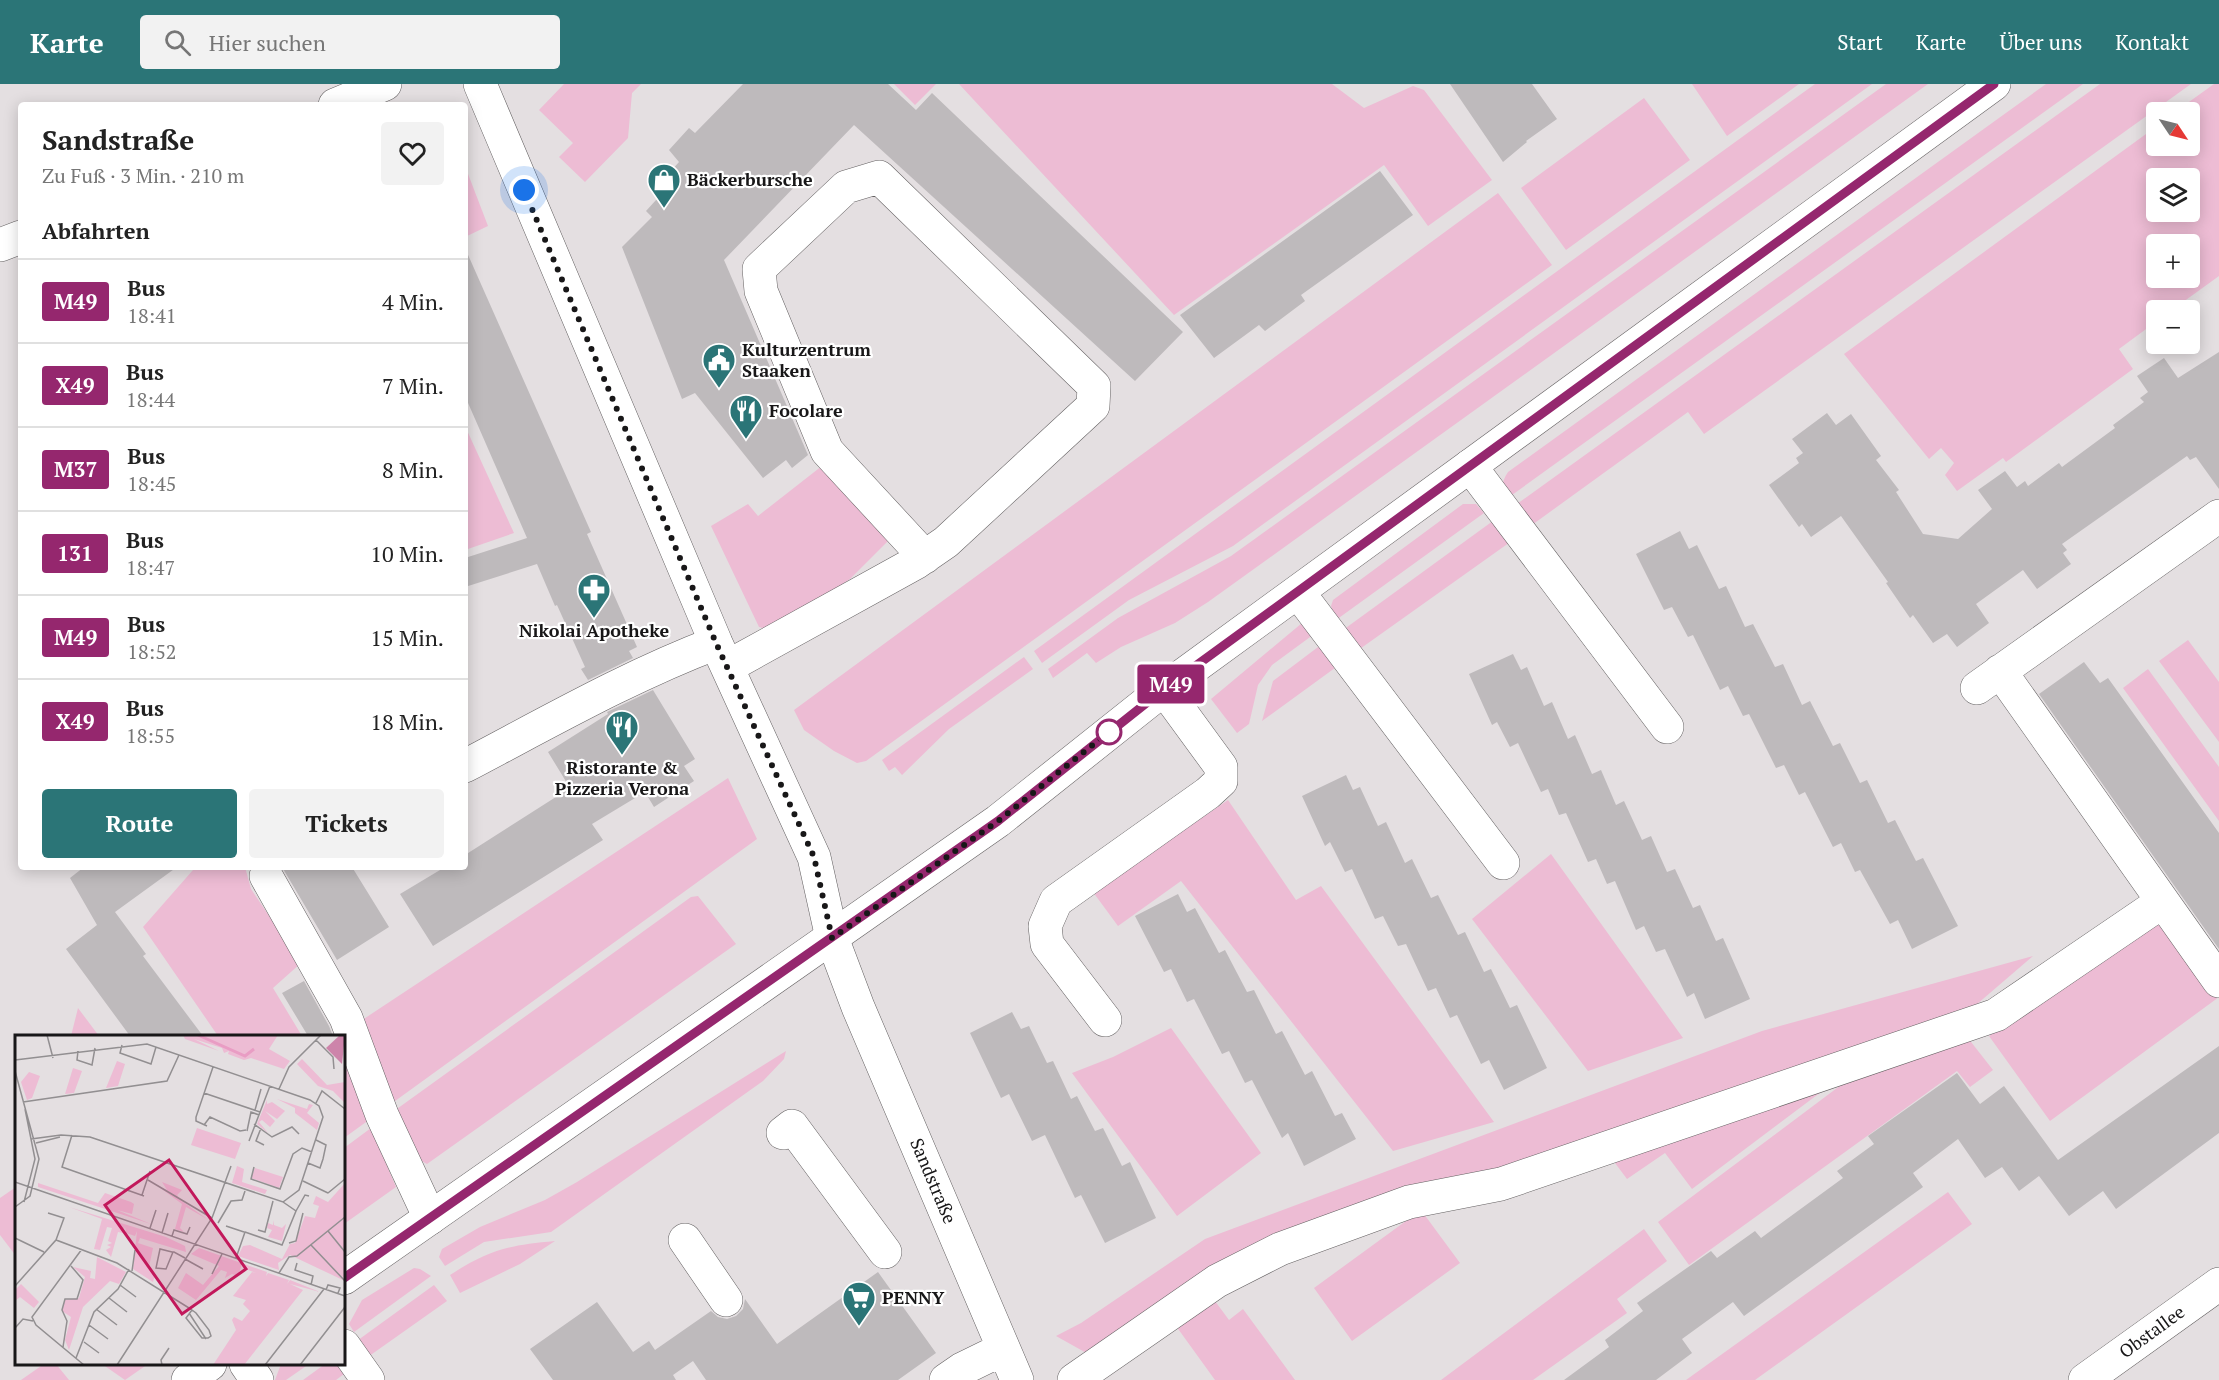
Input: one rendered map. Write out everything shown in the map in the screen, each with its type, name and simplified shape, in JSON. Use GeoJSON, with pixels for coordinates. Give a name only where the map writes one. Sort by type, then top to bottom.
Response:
{"type":"FeatureCollection","features":[{"type":"Feature","properties":{"kind":"main road"},"geometry":{"type":"LineString","coordinates":[[342,102],[384,84]]}},
{"type":"Feature","properties":{"kind":"main road","name":"Sandstraße"},"geometry":{"type":"LineString","coordinates":[[480,84],[722,655],[814,857],[832,938],[858,1007],[1017,1380]]}},
{"type":"Feature","properties":{"kind":"main road"},"geometry":{"type":"LineString","coordinates":[[345,1277],[998,821],[1164,689],[1994,84]]}},
{"type":"Feature","properties":{"kind":"main road"},"geometry":{"type":"LineString","coordinates":[[468,764],[684,655],[722,655],[925,556],[946,542],[1094,406],[1094,386],[879,177],[846,186],[759,268],[761,291],[827,451],[925,556]]}},
{"type":"Feature","properties":{"kind":"main road"},"geometry":{"type":"LineString","coordinates":[[0,245],[18,238]]}},
{"type":"Feature","properties":{"kind":"main road"},"geometry":{"type":"LineString","coordinates":[[1470,466],[1667,727]]}},
{"type":"Feature","properties":{"kind":"main road"},"geometry":{"type":"LineString","coordinates":[[2219,516],[1988,680],[2162,902],[2219,981]]}},
{"type":"Feature","properties":{"kind":"main road"},"geometry":{"type":"LineString","coordinates":[[1298,592],[1503,862]]}},
{"type":"Feature","properties":{"kind":"main road"},"geometry":{"type":"LineString","coordinates":[[1106,1020],[1047,944],[1045,926],[1056,901],[1208,793],[1221,781],[1221,767],[1164,689]]}},
{"type":"Feature","properties":{"kind":"main road"},"geometry":{"type":"LineString","coordinates":[[266,876],[346,1018],[382,1115],[430,1218]]}},
{"type":"Feature","properties":{"kind":"main road"},"geometry":{"type":"LineString","coordinates":[[1074,1380],[1217,1281],[1280,1249],[1410,1202],[1501,1184],[1996,1015],[2162,902]]}},
{"type":"Feature","properties":{"kind":"main road"},"geometry":{"type":"LineString","coordinates":[[783,1132],[792,1126],[885,1252]]}},
{"type":"Feature","properties":{"kind":"main road"},"geometry":{"type":"LineString","coordinates":[[685,1240],[726,1300]]}},
{"type":"Feature","properties":{"kind":"main road","name":"Obstallee"},"geometry":{"type":"LineString","coordinates":[[2085,1380],[2219,1284]]}},
{"type":"Feature","properties":{"kind":"main road"},"geometry":{"type":"LineString","coordinates":[[345,1347],[368,1380]]}},
{"type":"Feature","properties":{"kind":"main road"},"geometry":{"type":"LineString","coordinates":[[946,1380],[962,1369],[1003,1349]]}},
{"type":"Feature","properties":{"kind":"main road"},"geometry":{"type":"LineString","coordinates":[[188,1380],[209,1365]]}},
{"type":"Feature","properties":{"kind":"main road"},"geometry":{"type":"LineString","coordinates":[[247,1365],[257,1380]]}},
{"type":"Feature","properties":{"kind":"shaded area"},"geometry":{"type":"Polygon","coordinates":[[[564,84],[641,84],[632,93],[628,138],[585,182],[559,157],[573,143],[539,110],[564,84]]]}},
{"type":"Feature","properties":{"kind":"shaded area"},"geometry":{"type":"Polygon","coordinates":[[[894,84],[936,84],[915,105],[894,84]]]}},
{"type":"Feature","properties":{"kind":"shaded area"},"geometry":{"type":"Polygon","coordinates":[[[959,84],[1332,84],[1364,108],[1413,86],[1424,90],[1492,180],[1428,226],[1384,165],[1174,315],[959,84]]]}},
{"type":"Feature","properties":{"kind":"shaded area"},"geometry":{"type":"Polygon","coordinates":[[[1692,84],[1799,84],[1727,136],[1692,84]]]}},
{"type":"Feature","properties":{"kind":"shaded area"},"geometry":{"type":"Polygon","coordinates":[[[1815,84],[1872,84],[1233,546],[1129,600],[1042,663],[1034,651],[1815,84]]]}},
{"type":"Feature","properties":{"kind":"shaded area"},"geometry":{"type":"Polygon","coordinates":[[[1886,84],[1928,84],[1208,602],[1175,623],[1121,647],[1096,663],[1087,653],[1053,678],[1048,669],[1118,618],[1231,556],[1886,84]]]}},
{"type":"Feature","properties":{"kind":"shaded area"},"geometry":{"type":"Polygon","coordinates":[[[2046,84],[2083,84],[1505,500],[1502,486],[1508,472],[2046,84]]]}},
{"type":"Feature","properties":{"kind":"shaded area"},"geometry":{"type":"Polygon","coordinates":[[[2100,84],[2191,84],[2166,102],[2146,102],[2146,116],[1704,434],[1688,412],[1525,530],[1510,509],[2100,84]]]}},
{"type":"Feature","properties":{"kind":"shaded area"},"geometry":{"type":"Polygon","coordinates":[[[2214,84],[2219,84],[2219,276],[2186,300],[2146,300],[2146,329],[2119,349],[2133,369],[2006,462],[2003,458],[1957,491],[1945,475],[1954,463],[1941,448],[1929,459],[1844,354],[2146,134],[2146,156],[2200,156],[2200,102],[2189,102],[2214,84]]]}},
{"type":"Feature","properties":{"kind":"shaded area"},"geometry":{"type":"Polygon","coordinates":[[[1644,98],[1690,160],[1566,250],[1521,188],[1644,98]]]}},
{"type":"Feature","properties":{"kind":"shaded area"},"geometry":{"type":"Polygon","coordinates":[[[468,174],[488,226],[468,236],[468,174]]]}},
{"type":"Feature","properties":{"kind":"shaded area"},"geometry":{"type":"Polygon","coordinates":[[[1498,193],[1552,265],[866,761],[857,763],[834,751],[804,730],[794,710],[1498,193]]]}},
{"type":"Feature","properties":{"kind":"shaded area"},"geometry":{"type":"Polygon","coordinates":[[[468,433],[514,533],[468,549],[468,433]]]}},
{"type":"Feature","properties":{"kind":"shaded area"},"geometry":{"type":"Polygon","coordinates":[[[827,462],[892,537],[850,579],[803,611],[767,629],[759,627],[711,526],[748,504],[758,516],[827,462]]]}},
{"type":"Feature","properties":{"kind":"shaded area"},"geometry":{"type":"Polygon","coordinates":[[[1463,504],[1476,504],[1484,513],[1336,620],[1331,606],[1333,600],[1463,504]]]}},
{"type":"Feature","properties":{"kind":"shaded area"},"geometry":{"type":"Polygon","coordinates":[[[1497,518],[1513,540],[1357,651],[1343,630],[1497,518]]]}},
{"type":"Feature","properties":{"kind":"shaded area"},"geometry":{"type":"Polygon","coordinates":[[[1308,618],[1321,629],[1272,665],[1258,685],[1249,724],[1237,733],[1211,699],[1308,618]]]}},
{"type":"Feature","properties":{"kind":"shaded area"},"geometry":{"type":"Polygon","coordinates":[[[2188,640],[2219,682],[2219,742],[2159,661],[2188,640]]]}},
{"type":"Feature","properties":{"kind":"shaded area"},"geometry":{"type":"Polygon","coordinates":[[[1326,641],[1339,665],[1262,721],[1273,681],[1326,641]]]}},
{"type":"Feature","properties":{"kind":"shaded area"},"geometry":{"type":"Polygon","coordinates":[[[1024,657],[1033,669],[949,729],[902,775],[895,767],[889,771],[882,760],[1024,657]]]}},
{"type":"Feature","properties":{"kind":"shaded area"},"geometry":{"type":"Polygon","coordinates":[[[2148,669],[2219,767],[2219,821],[2123,688],[2148,669]]]}},
{"type":"Feature","properties":{"kind":"shaded area"},"geometry":{"type":"Polygon","coordinates":[[[728,778],[757,839],[345,1137],[345,1035],[340,1035],[728,778]]]}},
{"type":"Feature","properties":{"kind":"shaded area"},"geometry":{"type":"Polygon","coordinates":[[[1228,800],[1296,900],[1321,886],[1494,1122],[1393,1151],[1181,881],[1118,926],[1093,892],[1228,800]]]}},
{"type":"Feature","properties":{"kind":"shaded area"},"geometry":{"type":"Polygon","coordinates":[[[1551,854],[1683,1038],[1588,1071],[1472,919],[1551,854]]]}},
{"type":"Feature","properties":{"kind":"shaded area"},"geometry":{"type":"Polygon","coordinates":[[[193,870],[246,870],[251,889],[301,963],[273,988],[301,1035],[217,1035],[143,927],[193,870]]]}},
{"type":"Feature","properties":{"kind":"shaded area"},"geometry":{"type":"Polygon","coordinates":[[[698,896],[736,944],[427,1164],[416,1158],[394,1111],[691,897],[698,896]]]}},
{"type":"Feature","properties":{"kind":"shaded area"},"geometry":{"type":"Polygon","coordinates":[[[2162,910],[2219,988],[2219,997],[2050,1121],[1989,1036],[2162,910]]]}},
{"type":"Feature","properties":{"kind":"shaded area"},"geometry":{"type":"Polygon","coordinates":[[[2033,956],[1962,1017],[1429,1190],[1090,1355],[1056,1336],[1081,1323],[1205,1239],[1762,1031],[2033,956]]]}},
{"type":"Feature","properties":{"kind":"shaded area"},"geometry":{"type":"Polygon","coordinates":[[[78,1008],[98,1035],[71,1035],[78,1008]]]}},
{"type":"Feature","properties":{"kind":"shaded area"},"geometry":{"type":"Polygon","coordinates":[[[1171,1028],[1261,1153],[1177,1216],[1072,1073],[1113,1057],[1171,1028]]]}},
{"type":"Feature","properties":{"kind":"shaded area"},"geometry":{"type":"Polygon","coordinates":[[[1964,1033],[1993,1070],[1970,1087],[1957,1071],[1689,1265],[1658,1222],[1861,1070],[1964,1033]]]}},
{"type":"Feature","properties":{"kind":"shaded area"},"geometry":{"type":"Polygon","coordinates":[[[786,1051],[784,1059],[763,1081],[551,1232],[484,1242],[445,1266],[439,1257],[442,1249],[480,1227],[545,1200],[577,1182],[786,1051]]]}},
{"type":"Feature","properties":{"kind":"shaded area"},"geometry":{"type":"Polygon","coordinates":[[[1849,1071],[1692,1189],[1665,1153],[1627,1179],[1612,1159],[1849,1071]]]}},
{"type":"Feature","properties":{"kind":"shaded area"},"geometry":{"type":"Polygon","coordinates":[[[371,1128],[396,1187],[345,1223],[345,1147],[371,1128]]]}},
{"type":"Feature","properties":{"kind":"shaded area"},"geometry":{"type":"Polygon","coordinates":[[[15,1188],[15,1255],[0,1235],[0,1198],[15,1188]]]}},
{"type":"Feature","properties":{"kind":"shaded area"},"geometry":{"type":"Polygon","coordinates":[[[1948,1192],[1972,1224],[1755,1380],[1686,1380],[1948,1192]]]}},
{"type":"Feature","properties":{"kind":"shaded area"},"geometry":{"type":"Polygon","coordinates":[[[1421,1210],[1460,1263],[1352,1341],[1314,1288],[1421,1210]]]}},
{"type":"Feature","properties":{"kind":"shaded area"},"geometry":{"type":"Polygon","coordinates":[[[1644,1229],[1667,1261],[1617,1299],[1627,1313],[1533,1380],[1441,1380],[1644,1229]]]}},
{"type":"Feature","properties":{"kind":"shaded area"},"geometry":{"type":"Polygon","coordinates":[[[555,1241],[520,1264],[460,1293],[450,1275],[500,1250],[525,1244],[555,1241]]]}},
{"type":"Feature","properties":{"kind":"shaded area"},"geometry":{"type":"Polygon","coordinates":[[[414,1268],[431,1276],[354,1332],[349,1324],[362,1300],[414,1268]]]}},
{"type":"Feature","properties":{"kind":"shaded area"},"geometry":{"type":"Polygon","coordinates":[[[434,1285],[447,1301],[365,1359],[354,1343],[434,1285]]]}},
{"type":"Feature","properties":{"kind":"shaded area"},"geometry":{"type":"Polygon","coordinates":[[[1212,1297],[1229,1320],[1243,1309],[1295,1380],[1215,1380],[1176,1326],[1212,1297]]]}},
{"type":"Feature","properties":{"kind":"shaded area"},"geometry":{"type":"Polygon","coordinates":[[[345,1364],[352,1368],[336,1380],[303,1380],[324,1365],[345,1364]]]}},
{"type":"Feature","properties":{"kind":"shaded area"},"geometry":{"type":"Polygon","coordinates":[[[43,1365],[57,1365],[69,1380],[21,1380],[43,1365]]]}},
{"type":"Feature","properties":{"kind":"shaded area"},"geometry":{"type":"Polygon","coordinates":[[[103,1365],[147,1365],[125,1380],[103,1365]]]}},
{"type":"Feature","properties":{"kind":"shaded area"},"geometry":{"type":"Polygon","coordinates":[[[281,1365],[308,1365],[286,1380],[275,1380],[281,1365]]]}},
{"type":"Feature","properties":{"kind":"building"},"geometry":{"type":"Polygon","coordinates":[[[743,84],[888,84],[916,110],[932,93],[1183,332],[1135,381],[854,125],[724,260],[808,455],[792,468],[786,460],[763,478],[695,393],[682,399],[622,247],[652,217],[646,211],[666,189],[660,183],[679,162],[669,150],[689,128],[695,133],[743,84]]]}},
{"type":"Feature","properties":{"kind":"building"},"geometry":{"type":"Polygon","coordinates":[[[1450,84],[1532,84],[1557,119],[1526,141],[1503,162],[1450,84]]]}},
{"type":"Feature","properties":{"kind":"building"},"geometry":{"type":"Polygon","coordinates":[[[1380,171],[1413,215],[1301,295],[1305,301],[1265,331],[1259,325],[1214,358],[1180,315],[1380,171]]]}},
{"type":"Feature","properties":{"kind":"building"},"geometry":{"type":"Polygon","coordinates":[[[468,255],[591,532],[587,534],[637,647],[629,651],[633,658],[588,680],[581,669],[585,667],[537,564],[468,586],[468,557],[527,538],[468,403],[468,255]]]}},
{"type":"Feature","properties":{"kind":"building"},"geometry":{"type":"Polygon","coordinates":[[[2219,352],[2219,489],[2196,457],[2190,460],[2187,456],[2062,544],[2067,550],[2063,553],[2071,564],[2037,589],[2023,570],[1976,604],[1989,623],[1957,647],[1947,634],[1933,643],[1913,615],[1910,618],[1886,583],[1888,582],[1841,516],[1811,537],[1802,524],[1799,527],[1769,485],[1799,463],[1796,458],[1803,453],[1792,439],[1827,413],[1836,425],[1851,414],[1881,456],[1876,460],[1899,490],[1896,492],[1923,534],[1958,539],[1992,509],[1978,490],[2005,471],[2017,487],[2025,481],[2028,486],[2059,463],[2062,467],[2115,428],[2113,425],[2144,402],[2140,398],[2148,392],[2137,376],[2164,358],[2178,378],[2219,352]]]}},
{"type":"Feature","properties":{"kind":"building"},"geometry":{"type":"Polygon","coordinates":[[[1680,531],[1689,549],[1697,545],[1719,589],[1726,586],[1745,627],[1753,624],[1775,667],[1783,664],[1802,705],[1810,701],[1833,746],[1840,743],[1860,783],[1867,780],[1888,823],[1895,820],[1916,861],[1923,858],[1958,926],[1912,949],[1898,920],[1890,924],[1860,870],[1855,872],[1841,843],[1833,847],[1805,792],[1799,795],[1784,765],[1776,768],[1749,714],[1743,716],[1728,686],[1720,690],[1693,635],[1688,637],[1672,607],[1664,610],[1636,554],[1680,531]]]}},
{"type":"Feature","properties":{"kind":"building"},"geometry":{"type":"Polygon","coordinates":[[[1513,654],[1521,670],[1527,667],[1544,706],[1552,702],[1568,739],[1575,735],[1592,774],[1601,770],[1616,805],[1624,801],[1642,840],[1651,836],[1667,872],[1675,869],[1693,908],[1700,905],[1716,941],[1723,938],[1750,999],[1705,1019],[1694,993],[1687,997],[1665,949],[1656,952],[1644,926],[1636,930],[1615,881],[1607,884],[1596,859],[1588,862],[1566,813],[1559,815],[1548,789],[1541,792],[1518,743],[1510,747],[1497,722],[1492,725],[1469,674],[1513,654]]]}},
{"type":"Feature","properties":{"kind":"building"},"geometry":{"type":"Polygon","coordinates":[[[2084,662],[2100,683],[2108,678],[2219,833],[2219,949],[2039,694],[2084,662]]]}},
{"type":"Feature","properties":{"kind":"building"},"geometry":{"type":"Polygon","coordinates":[[[653,690],[695,759],[684,766],[694,781],[654,807],[645,792],[592,824],[603,840],[433,946],[400,894],[440,870],[468,870],[468,853],[570,788],[548,752],[608,714],[607,712],[653,690]]]}},
{"type":"Feature","properties":{"kind":"building"},"geometry":{"type":"Polygon","coordinates":[[[1346,775],[1353,790],[1360,787],[1378,826],[1386,822],[1405,863],[1412,859],[1431,898],[1438,895],[1458,935],[1465,932],[1484,972],[1491,969],[1510,1008],[1517,1005],[1547,1068],[1504,1090],[1489,1060],[1481,1064],[1457,1015],[1450,1018],[1436,988],[1428,991],[1406,944],[1398,946],[1383,916],[1375,919],[1352,869],[1345,872],[1330,842],[1325,846],[1302,796],[1346,775]]]}},
{"type":"Feature","properties":{"kind":"building"},"geometry":{"type":"Polygon","coordinates":[[[80,870],[173,870],[115,912],[146,954],[143,956],[202,1035],[129,1035],[66,949],[97,925],[70,878],[80,870]]]}},
{"type":"Feature","properties":{"kind":"building"},"geometry":{"type":"Polygon","coordinates":[[[284,870],[354,870],[389,927],[337,960],[284,870]]]}},
{"type":"Feature","properties":{"kind":"building"},"geometry":{"type":"Polygon","coordinates":[[[1178,894],[1187,912],[1195,908],[1219,953],[1225,950],[1247,992],[1254,990],[1276,1034],[1282,1031],[1305,1075],[1312,1071],[1335,1116],[1342,1113],[1356,1139],[1304,1166],[1288,1133],[1282,1138],[1252,1080],[1245,1083],[1229,1051],[1222,1054],[1194,999],[1187,1002],[1171,969],[1164,972],[1135,916],[1178,894]]]}},
{"type":"Feature","properties":{"kind":"building"},"geometry":{"type":"Polygon","coordinates":[[[304,981],[333,1035],[307,1035],[282,993],[304,981]]]}},
{"type":"Feature","properties":{"kind":"building"},"geometry":{"type":"Polygon","coordinates":[[[1012,1012],[1021,1029],[1029,1026],[1047,1063],[1053,1061],[1071,1099],[1077,1096],[1095,1131],[1103,1128],[1122,1166],[1130,1162],[1156,1218],[1105,1243],[1081,1195],[1075,1198],[1045,1135],[1032,1141],[1009,1094],[1001,1098],[970,1033],[1012,1012]]]}},
{"type":"Feature","properties":{"kind":"building"},"geometry":{"type":"Polygon","coordinates":[[[2219,1046],[2219,1133],[2116,1209],[2103,1191],[2069,1216],[2039,1176],[2019,1191],[2002,1167],[1985,1178],[1958,1139],[1913,1173],[1923,1187],[1744,1316],[1733,1302],[1682,1339],[1692,1353],[1656,1380],[1564,1380],[1609,1347],[1605,1340],[1643,1311],[1637,1303],[1711,1251],[1717,1258],[1755,1231],[1761,1238],[1843,1178],[1837,1171],[1874,1144],[1868,1136],[1957,1073],[1980,1104],[2004,1086],[2058,1160],[2219,1046]]]}},
{"type":"Feature","properties":{"kind":"building"},"geometry":{"type":"Polygon","coordinates":[[[878,1272],[936,1353],[898,1380],[706,1380],[693,1361],[673,1375],[676,1380],[553,1380],[530,1349],[597,1302],[633,1352],[649,1341],[655,1350],[711,1311],[718,1317],[727,1319],[736,1316],[743,1309],[745,1299],[777,1344],[878,1272]]]}},
{"type":"Feature","properties":{"kind":"bus line","name":"M49"},"geometry":{"type":"LineString","coordinates":[[345,1277],[998,821],[1164,689],[1994,84]]}},
{"type":"Feature","properties":{"kind":"place","name":"Bäckerbursche"},"geometry":{"type":"Point","coordinates":[664,209]}},
{"type":"Feature","properties":{"kind":"place","name":"Kulturzentrum Staaken"},"geometry":{"type":"Point","coordinates":[719,389]}},
{"type":"Feature","properties":{"kind":"place","name":"Focolare"},"geometry":{"type":"Point","coordinates":[746,440]}},
{"type":"Feature","properties":{"kind":"place","name":"Nikolai Apotheke"},"geometry":{"type":"Point","coordinates":[594,619]}},
{"type":"Feature","properties":{"kind":"place","name":"Ristorante & Pizzeria Verona"},"geometry":{"type":"Point","coordinates":[622,756]}},
{"type":"Feature","properties":{"kind":"place","name":"PENNY"},"geometry":{"type":"Point","coordinates":[859,1327]}},
{"type":"Feature","properties":{"kind":"route"},"geometry":{"type":"LineString","coordinates":[[524,190],[716,643],[814,857],[832,938],[998,821],[1109,732]]}}]}
